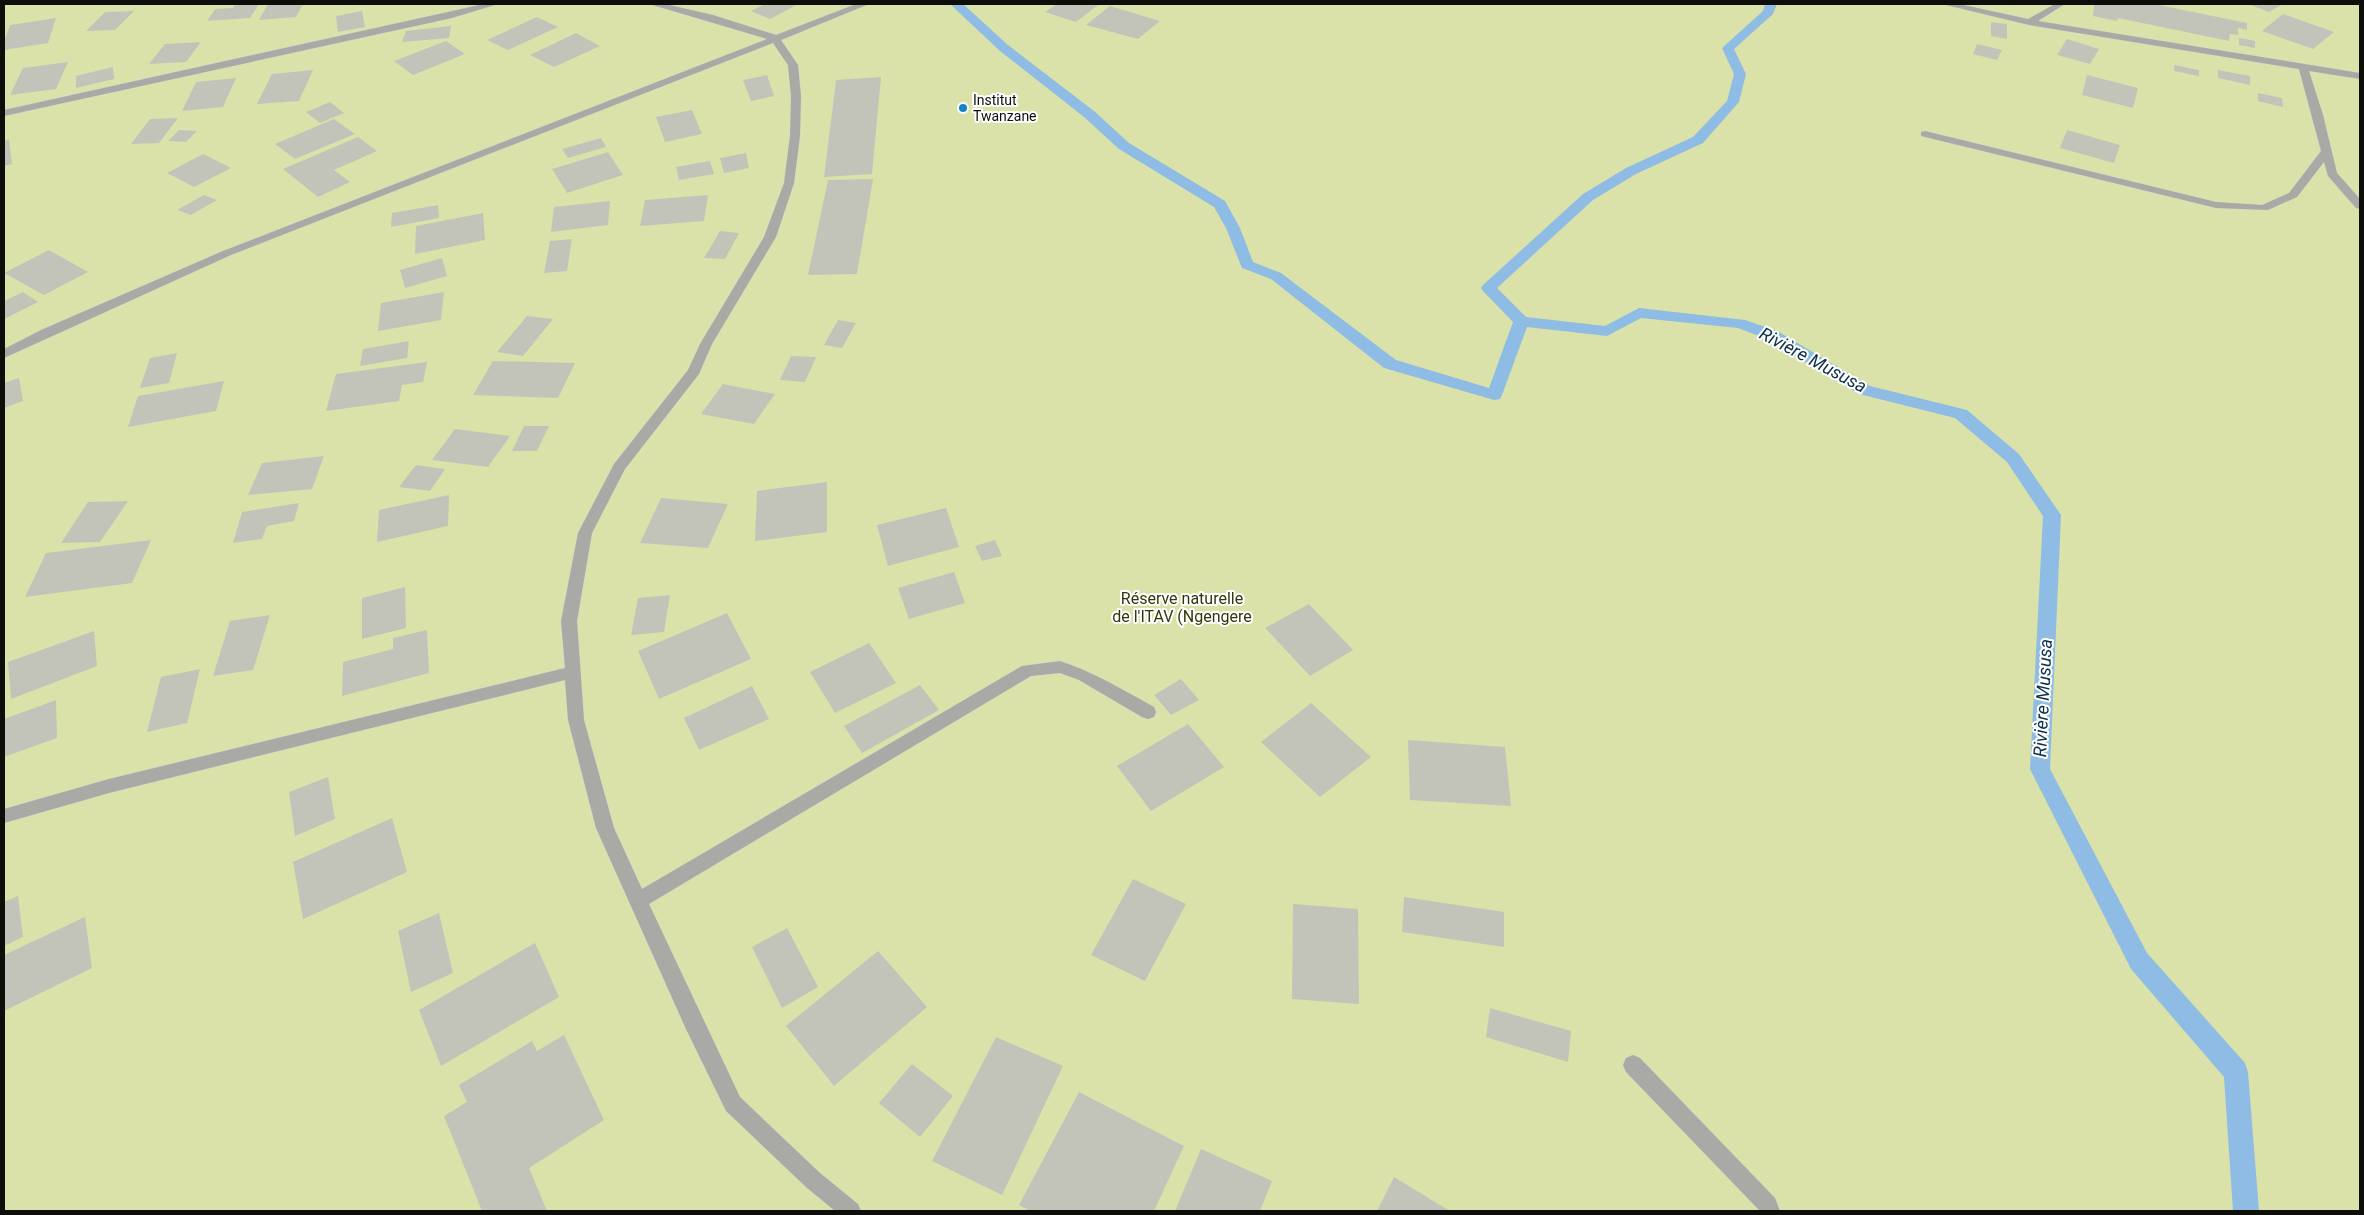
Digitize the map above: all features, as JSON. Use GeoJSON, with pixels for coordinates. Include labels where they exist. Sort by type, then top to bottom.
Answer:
{"type":"FeatureCollection","features":[{"type":"Feature","properties":{"kind":"street"},"geometry":{"type":"LineString","coordinates":[[4,113],[76,95],[188,74],[469,12],[493,4]]}},
{"type":"Feature","properties":{"kind":"street"},"geometry":{"type":"LineString","coordinates":[[654,4],[713,18],[775,38],[793,65],[796,96],[795,136],[789,183],[770,237],[706,344],[694,371],[619,467],[584,533],[569,621],[576,720],[605,828],[689,1014],[733,1104],[813,1180],[851,1211]]}},
{"type":"Feature","properties":{"kind":"street"},"geometry":{"type":"LineString","coordinates":[[4,354],[45,333],[227,254],[864,4]]}},
{"type":"Feature","properties":{"kind":"street"},"geometry":{"type":"LineString","coordinates":[[1947,4],[2029,22],[2360,76]]}},
{"type":"Feature","properties":{"kind":"street"},"geometry":{"type":"LineString","coordinates":[[2029,22],[2062,4]]}},
{"type":"Feature","properties":{"kind":"street"},"geometry":{"type":"LineString","coordinates":[[2303,67],[2318,115],[2332,174],[2360,206]]}},
{"type":"Feature","properties":{"kind":"street"},"geometry":{"type":"LineString","coordinates":[[1925,134],[2216,205],[2264,208],[2293,195],[2326,152]]}},
{"type":"Feature","properties":{"kind":"street"},"geometry":{"type":"LineString","coordinates":[[638,902],[1028,670],[1060,668],[1085,676],[1148,712]]}},
{"type":"Feature","properties":{"kind":"street"},"geometry":{"type":"LineString","coordinates":[[4,816],[109,786],[573,672]]}},
{"type":"Feature","properties":{"kind":"street"},"geometry":{"type":"LineString","coordinates":[[1633,1065],[1768,1205],[1770,1211]]}},
{"type":"Feature","properties":{"kind":"green space","name":"Réserve naturelle de l'ITAV (Ngengere"},"geometry":{"type":"Polygon","coordinates":[[[4,4],[2360,4],[2360,1211],[4,1211],[4,4]]]}},
{"type":"Feature","properties":{"kind":"building"},"geometry":{"type":"Polygon","coordinates":[[[235,4],[259,4],[250,18],[207,21],[215,9],[233,8],[235,4]]]}},
{"type":"Feature","properties":{"kind":"building"},"geometry":{"type":"Polygon","coordinates":[[[268,4],[303,4],[296,17],[259,20],[268,4]]]}},
{"type":"Feature","properties":{"kind":"building"},"geometry":{"type":"Polygon","coordinates":[[[765,4],[798,4],[770,19],[751,11],[765,4]]]}},
{"type":"Feature","properties":{"kind":"building"},"geometry":{"type":"Polygon","coordinates":[[[1057,4],[1098,5],[1076,22],[1045,12],[1057,4]]]}},
{"type":"Feature","properties":{"kind":"building"},"geometry":{"type":"Polygon","coordinates":[[[2094,4],[2154,4],[2247,23],[2247,30],[2238,28],[2238,35],[2230,34],[2229,41],[2118,18],[2117,21],[2093,16],[2094,4]]]}},
{"type":"Feature","properties":{"kind":"building"},"geometry":{"type":"Polygon","coordinates":[[[2248,4],[2283,4],[2269,12],[2248,4]]]}},
{"type":"Feature","properties":{"kind":"building"},"geometry":{"type":"Polygon","coordinates":[[[1110,6],[1160,21],[1138,39],[1086,25],[1110,6]]]}},
{"type":"Feature","properties":{"kind":"building"},"geometry":{"type":"Polygon","coordinates":[[[134,11],[115,30],[86,31],[105,12],[134,11]]]}},
{"type":"Feature","properties":{"kind":"building"},"geometry":{"type":"Polygon","coordinates":[[[362,11],[365,27],[338,32],[336,16],[362,11]]]}},
{"type":"Feature","properties":{"kind":"building"},"geometry":{"type":"Polygon","coordinates":[[[2283,14],[2334,32],[2313,49],[2262,31],[2283,14]]]}},
{"type":"Feature","properties":{"kind":"building"},"geometry":{"type":"Polygon","coordinates":[[[537,17],[558,27],[508,50],[487,40],[537,17]]]}},
{"type":"Feature","properties":{"kind":"building"},"geometry":{"type":"Polygon","coordinates":[[[56,18],[48,43],[4,50],[4,42],[10,25],[56,18]]]}},
{"type":"Feature","properties":{"kind":"building"},"geometry":{"type":"Polygon","coordinates":[[[1991,22],[2007,24],[2007,39],[1991,36],[1991,22]]]}},
{"type":"Feature","properties":{"kind":"building"},"geometry":{"type":"Polygon","coordinates":[[[451,26],[449,38],[402,42],[406,31],[451,26]]]}},
{"type":"Feature","properties":{"kind":"building"},"geometry":{"type":"Polygon","coordinates":[[[576,33],[600,46],[554,67],[530,55],[576,33]]]}},
{"type":"Feature","properties":{"kind":"building"},"geometry":{"type":"Polygon","coordinates":[[[2239,38],[2255,41],[2255,48],[2239,45],[2239,38]]]}},
{"type":"Feature","properties":{"kind":"building"},"geometry":{"type":"Polygon","coordinates":[[[2067,39],[2099,49],[2090,64],[2057,55],[2067,39]]]}},
{"type":"Feature","properties":{"kind":"building"},"geometry":{"type":"Polygon","coordinates":[[[446,41],[465,54],[413,75],[394,61],[446,41]]]}},
{"type":"Feature","properties":{"kind":"building"},"geometry":{"type":"Polygon","coordinates":[[[201,42],[186,62],[149,64],[165,44],[201,42]]]}},
{"type":"Feature","properties":{"kind":"building"},"geometry":{"type":"Polygon","coordinates":[[[1977,44],[2002,50],[1997,60],[1973,54],[1977,44]]]}},
{"type":"Feature","properties":{"kind":"building"},"geometry":{"type":"Polygon","coordinates":[[[68,62],[56,89],[10,95],[23,68],[68,62]]]}},
{"type":"Feature","properties":{"kind":"building"},"geometry":{"type":"Polygon","coordinates":[[[2174,65],[2199,70],[2199,76],[2174,71],[2174,65]]]}},
{"type":"Feature","properties":{"kind":"building"},"geometry":{"type":"Polygon","coordinates":[[[113,67],[114,79],[76,88],[76,76],[113,67]]]}},
{"type":"Feature","properties":{"kind":"building"},"geometry":{"type":"Polygon","coordinates":[[[313,70],[299,101],[257,104],[272,74],[313,70]]]}},
{"type":"Feature","properties":{"kind":"building"},"geometry":{"type":"Polygon","coordinates":[[[2218,70],[2250,76],[2250,85],[2218,78],[2218,70]]]}},
{"type":"Feature","properties":{"kind":"building"},"geometry":{"type":"Polygon","coordinates":[[[767,75],[774,96],[751,101],[743,80],[767,75]]]}},
{"type":"Feature","properties":{"kind":"building"},"geometry":{"type":"Polygon","coordinates":[[[2087,75],[2138,88],[2133,108],[2082,95],[2087,75]]]}},
{"type":"Feature","properties":{"kind":"building"},"geometry":{"type":"Polygon","coordinates":[[[881,77],[872,174],[824,177],[836,80],[881,77]]]}},
{"type":"Feature","properties":{"kind":"building"},"geometry":{"type":"Polygon","coordinates":[[[236,78],[223,107],[182,111],[196,82],[236,78]]]}},
{"type":"Feature","properties":{"kind":"building"},"geometry":{"type":"Polygon","coordinates":[[[2258,93],[2282,98],[2283,107],[2258,101],[2258,93]]]}},
{"type":"Feature","properties":{"kind":"building"},"geometry":{"type":"Polygon","coordinates":[[[330,102],[344,113],[320,123],[306,112],[330,102]]]}},
{"type":"Feature","properties":{"kind":"building"},"geometry":{"type":"Polygon","coordinates":[[[692,110],[702,134],[665,142],[656,117],[692,110]]]}},
{"type":"Feature","properties":{"kind":"building"},"geometry":{"type":"Polygon","coordinates":[[[178,118],[159,143],[131,144],[150,119],[178,118]]]}},
{"type":"Feature","properties":{"kind":"building"},"geometry":{"type":"Polygon","coordinates":[[[334,119],[355,134],[295,159],[275,144],[334,119]]]}},
{"type":"Feature","properties":{"kind":"building"},"geometry":{"type":"Polygon","coordinates":[[[179,130],[197,131],[186,142],[168,141],[179,130]]]}},
{"type":"Feature","properties":{"kind":"building"},"geometry":{"type":"Polygon","coordinates":[[[2067,130],[2120,145],[2114,163],[2060,148],[2067,130]]]}},
{"type":"Feature","properties":{"kind":"building"},"geometry":{"type":"Polygon","coordinates":[[[358,137],[377,151],[334,170],[350,182],[318,197],[283,169],[358,137]]]}},
{"type":"Feature","properties":{"kind":"building"},"geometry":{"type":"Polygon","coordinates":[[[601,138],[606,147],[568,158],[562,149],[601,138]]]}},
{"type":"Feature","properties":{"kind":"building"},"geometry":{"type":"Polygon","coordinates":[[[9,139],[12,164],[4,166],[4,141],[9,139]]]}},
{"type":"Feature","properties":{"kind":"building"},"geometry":{"type":"Polygon","coordinates":[[[608,152],[623,175],[567,193],[552,169],[608,152]]]}},
{"type":"Feature","properties":{"kind":"building"},"geometry":{"type":"Polygon","coordinates":[[[746,153],[749,168],[724,173],[720,158],[746,153]]]}},
{"type":"Feature","properties":{"kind":"building"},"geometry":{"type":"Polygon","coordinates":[[[203,154],[231,168],[194,187],[167,173],[203,154]]]}},
{"type":"Feature","properties":{"kind":"building"},"geometry":{"type":"Polygon","coordinates":[[[710,161],[714,174],[679,180],[676,167],[710,161]]]}},
{"type":"Feature","properties":{"kind":"building"},"geometry":{"type":"Polygon","coordinates":[[[873,179],[857,274],[808,275],[828,180],[873,179]]]}},
{"type":"Feature","properties":{"kind":"building"},"geometry":{"type":"Polygon","coordinates":[[[204,195],[217,200],[191,215],[177,210],[204,195]]]}},
{"type":"Feature","properties":{"kind":"building"},"geometry":{"type":"Polygon","coordinates":[[[708,195],[704,221],[640,226],[645,200],[708,195]]]}},
{"type":"Feature","properties":{"kind":"building"},"geometry":{"type":"Polygon","coordinates":[[[610,201],[608,225],[551,232],[554,207],[610,201]]]}},
{"type":"Feature","properties":{"kind":"building"},"geometry":{"type":"Polygon","coordinates":[[[438,205],[439,218],[391,227],[392,213],[438,205]]]}},
{"type":"Feature","properties":{"kind":"building"},"geometry":{"type":"Polygon","coordinates":[[[483,213],[485,240],[415,254],[416,226],[483,213]]]}},
{"type":"Feature","properties":{"kind":"building"},"geometry":{"type":"Polygon","coordinates":[[[720,231],[739,233],[725,259],[704,258],[720,231]]]}},
{"type":"Feature","properties":{"kind":"building"},"geometry":{"type":"Polygon","coordinates":[[[572,239],[567,271],[544,273],[550,241],[572,239]]]}},
{"type":"Feature","properties":{"kind":"building"},"geometry":{"type":"Polygon","coordinates":[[[49,250],[88,272],[44,295],[4,273],[49,250]]]}},
{"type":"Feature","properties":{"kind":"building"},"geometry":{"type":"Polygon","coordinates":[[[442,258],[447,276],[405,288],[400,270],[442,258]]]}},
{"type":"Feature","properties":{"kind":"building"},"geometry":{"type":"Polygon","coordinates":[[[23,292],[38,302],[4,319],[4,301],[23,292]]]}},
{"type":"Feature","properties":{"kind":"building"},"geometry":{"type":"Polygon","coordinates":[[[444,292],[441,320],[378,331],[381,303],[444,292]]]}},
{"type":"Feature","properties":{"kind":"building"},"geometry":{"type":"Polygon","coordinates":[[[527,316],[553,319],[523,356],[497,352],[527,316]]]}},
{"type":"Feature","properties":{"kind":"building"},"geometry":{"type":"Polygon","coordinates":[[[838,320],[856,323],[842,348],[824,345],[838,320]]]}},
{"type":"Feature","properties":{"kind":"building"},"geometry":{"type":"Polygon","coordinates":[[[409,341],[407,358],[360,366],[363,349],[409,341]]]}},
{"type":"Feature","properties":{"kind":"building"},"geometry":{"type":"Polygon","coordinates":[[[177,353],[169,383],[140,388],[150,358],[177,353]]]}},
{"type":"Feature","properties":{"kind":"building"},"geometry":{"type":"Polygon","coordinates":[[[791,356],[816,357],[805,382],[780,380],[791,356]]]}},
{"type":"Feature","properties":{"kind":"building"},"geometry":{"type":"Polygon","coordinates":[[[493,361],[575,363],[558,398],[473,395],[493,361]]]}},
{"type":"Feature","properties":{"kind":"building"},"geometry":{"type":"Polygon","coordinates":[[[427,362],[423,382],[402,385],[399,401],[326,411],[336,374],[427,362]]]}},
{"type":"Feature","properties":{"kind":"building"},"geometry":{"type":"Polygon","coordinates":[[[19,378],[23,401],[4,408],[4,383],[19,378]]]}},
{"type":"Feature","properties":{"kind":"building"},"geometry":{"type":"Polygon","coordinates":[[[224,381],[216,411],[128,427],[138,396],[224,381]]]}},
{"type":"Feature","properties":{"kind":"building"},"geometry":{"type":"Polygon","coordinates":[[[723,384],[775,394],[754,424],[701,414],[723,384]]]}},
{"type":"Feature","properties":{"kind":"building"},"geometry":{"type":"Polygon","coordinates":[[[524,426],[549,426],[537,451],[512,451],[524,426]]]}},
{"type":"Feature","properties":{"kind":"building"},"geometry":{"type":"Polygon","coordinates":[[[455,429],[510,436],[488,467],[432,460],[455,429]]]}},
{"type":"Feature","properties":{"kind":"building"},"geometry":{"type":"Polygon","coordinates":[[[324,456],[312,489],[248,495],[262,463],[324,456]]]}},
{"type":"Feature","properties":{"kind":"building"},"geometry":{"type":"Polygon","coordinates":[[[416,465],[445,469],[430,491],[399,487],[416,465]]]}},
{"type":"Feature","properties":{"kind":"building"},"geometry":{"type":"Polygon","coordinates":[[[827,482],[827,532],[755,541],[757,491],[827,482]]]}},
{"type":"Feature","properties":{"kind":"building"},"geometry":{"type":"Polygon","coordinates":[[[449,495],[448,526],[377,542],[379,510],[449,495]]]}},
{"type":"Feature","properties":{"kind":"building"},"geometry":{"type":"Polygon","coordinates":[[[661,498],[728,504],[708,548],[640,543],[661,498]]]}},
{"type":"Feature","properties":{"kind":"building"},"geometry":{"type":"Polygon","coordinates":[[[128,501],[100,542],[61,543],[88,502],[128,501]]]}},
{"type":"Feature","properties":{"kind":"building"},"geometry":{"type":"Polygon","coordinates":[[[299,503],[294,521],[267,526],[262,539],[233,543],[242,512],[299,503]]]}},
{"type":"Feature","properties":{"kind":"building"},"geometry":{"type":"Polygon","coordinates":[[[946,508],[959,547],[888,566],[877,525],[946,508]]]}},
{"type":"Feature","properties":{"kind":"building"},"geometry":{"type":"Polygon","coordinates":[[[151,540],[132,583],[25,597],[46,553],[151,540]]]}},
{"type":"Feature","properties":{"kind":"building"},"geometry":{"type":"Polygon","coordinates":[[[995,540],[1002,556],[982,561],[975,546],[995,540]]]}},
{"type":"Feature","properties":{"kind":"building"},"geometry":{"type":"Polygon","coordinates":[[[954,572],[965,603],[909,619],[898,588],[954,572]]]}},
{"type":"Feature","properties":{"kind":"building"},"geometry":{"type":"Polygon","coordinates":[[[405,587],[406,628],[362,639],[362,598],[405,587]]]}},
{"type":"Feature","properties":{"kind":"building"},"geometry":{"type":"Polygon","coordinates":[[[670,595],[664,632],[631,635],[638,598],[670,595]]]}},
{"type":"Feature","properties":{"kind":"building"},"geometry":{"type":"Polygon","coordinates":[[[1309,604],[1353,650],[1310,676],[1265,628],[1309,604]]]}},
{"type":"Feature","properties":{"kind":"building"},"geometry":{"type":"Polygon","coordinates":[[[727,613],[751,659],[659,699],[638,651],[727,613]]]}},
{"type":"Feature","properties":{"kind":"building"},"geometry":{"type":"Polygon","coordinates":[[[270,615],[253,670],[213,676],[230,621],[270,615]]]}},
{"type":"Feature","properties":{"kind":"building"},"geometry":{"type":"Polygon","coordinates":[[[427,630],[429,673],[342,696],[343,662],[393,649],[393,638],[427,630]]]}},
{"type":"Feature","properties":{"kind":"building"},"geometry":{"type":"Polygon","coordinates":[[[94,631],[97,666],[11,699],[8,662],[94,631]]]}},
{"type":"Feature","properties":{"kind":"building"},"geometry":{"type":"Polygon","coordinates":[[[869,643],[896,683],[835,713],[810,672],[869,643]]]}},
{"type":"Feature","properties":{"kind":"building"},"geometry":{"type":"Polygon","coordinates":[[[200,669],[187,723],[147,732],[161,677],[200,669]]]}},
{"type":"Feature","properties":{"kind":"building"},"geometry":{"type":"Polygon","coordinates":[[[1181,679],[1199,700],[1171,715],[1154,695],[1181,679]]]}},
{"type":"Feature","properties":{"kind":"building"},"geometry":{"type":"Polygon","coordinates":[[[920,685],[939,710],[862,753],[844,726],[920,685]]]}},
{"type":"Feature","properties":{"kind":"building"},"geometry":{"type":"Polygon","coordinates":[[[752,686],[769,719],[699,750],[684,718],[752,686]]]}},
{"type":"Feature","properties":{"kind":"building"},"geometry":{"type":"Polygon","coordinates":[[[56,700],[57,738],[4,757],[4,719],[56,700]]]}},
{"type":"Feature","properties":{"kind":"building"},"geometry":{"type":"Polygon","coordinates":[[[1311,703],[1371,757],[1320,797],[1261,742],[1311,703]]]}},
{"type":"Feature","properties":{"kind":"building"},"geometry":{"type":"Polygon","coordinates":[[[1188,724],[1224,767],[1151,811],[1117,766],[1188,724]]]}},
{"type":"Feature","properties":{"kind":"building"},"geometry":{"type":"Polygon","coordinates":[[[1408,740],[1505,747],[1511,806],[1410,800],[1408,740]]]}},
{"type":"Feature","properties":{"kind":"building"},"geometry":{"type":"Polygon","coordinates":[[[328,777],[335,819],[295,836],[289,792],[328,777]]]}},
{"type":"Feature","properties":{"kind":"building"},"geometry":{"type":"Polygon","coordinates":[[[392,818],[407,872],[303,919],[293,862],[392,818]]]}},
{"type":"Feature","properties":{"kind":"building"},"geometry":{"type":"Polygon","coordinates":[[[1133,879],[1186,904],[1145,981],[1091,955],[1133,879]]]}},
{"type":"Feature","properties":{"kind":"building"},"geometry":{"type":"Polygon","coordinates":[[[18,896],[23,937],[4,946],[4,902],[18,896]]]}},
{"type":"Feature","properties":{"kind":"building"},"geometry":{"type":"Polygon","coordinates":[[[1404,897],[1504,912],[1504,947],[1402,932],[1404,897]]]}},
{"type":"Feature","properties":{"kind":"building"},"geometry":{"type":"Polygon","coordinates":[[[1293,904],[1358,909],[1359,1004],[1292,999],[1293,904]]]}},
{"type":"Feature","properties":{"kind":"building"},"geometry":{"type":"Polygon","coordinates":[[[439,913],[453,973],[411,992],[398,931],[439,913]]]}},
{"type":"Feature","properties":{"kind":"building"},"geometry":{"type":"Polygon","coordinates":[[[85,917],[92,968],[4,1011],[4,955],[85,917]]]}},
{"type":"Feature","properties":{"kind":"building"},"geometry":{"type":"Polygon","coordinates":[[[787,928],[818,987],[782,1008],[752,947],[787,928]]]}},
{"type":"Feature","properties":{"kind":"building"},"geometry":{"type":"Polygon","coordinates":[[[535,943],[559,997],[441,1066],[419,1010],[535,943]]]}},
{"type":"Feature","properties":{"kind":"building"},"geometry":{"type":"Polygon","coordinates":[[[878,951],[927,1007],[834,1086],[786,1026],[878,951]]]}},
{"type":"Feature","properties":{"kind":"building"},"geometry":{"type":"Polygon","coordinates":[[[1490,1008],[1571,1031],[1568,1062],[1486,1037],[1490,1008]]]}},
{"type":"Feature","properties":{"kind":"building"},"geometry":{"type":"Polygon","coordinates":[[[564,1035],[604,1120],[529,1168],[547,1211],[482,1211],[444,1116],[467,1102],[459,1085],[532,1041],[537,1051],[564,1035]]]}},
{"type":"Feature","properties":{"kind":"building"},"geometry":{"type":"Polygon","coordinates":[[[996,1037],[1063,1066],[1002,1195],[932,1161],[996,1037]]]}},
{"type":"Feature","properties":{"kind":"building"},"geometry":{"type":"Polygon","coordinates":[[[912,1064],[953,1096],[920,1137],[879,1103],[912,1064]]]}},
{"type":"Feature","properties":{"kind":"building"},"geometry":{"type":"Polygon","coordinates":[[[1079,1092],[1184,1146],[1154,1211],[1030,1211],[1019,1205],[1079,1092]]]}},
{"type":"Feature","properties":{"kind":"building"},"geometry":{"type":"Polygon","coordinates":[[[1201,1149],[1272,1181],[1260,1211],[1175,1211],[1201,1149]]]}},
{"type":"Feature","properties":{"kind":"building"},"geometry":{"type":"Polygon","coordinates":[[[1394,1177],[1450,1211],[1377,1211],[1394,1177]]]}},
{"type":"Feature","properties":{"kind":"waterway"},"geometry":{"type":"LineString","coordinates":[[956,4],[1004,48],[1089,114],[1124,146],[1220,204],[1233,228],[1247,265],[1276,276],[1390,364],[1494,395],[1521,321]]}},
{"type":"Feature","properties":{"kind":"waterway","name":"Rivière Mususa"},"geometry":{"type":"LineString","coordinates":[[1521,321],[1488,288],[1588,197],[1631,171],[1698,140],[1733,102],[1740,74],[1728,48],[1769,12],[1771,4]]}},
{"type":"Feature","properties":{"kind":"waterway","name":"Rivière Mususa"},"geometry":{"type":"LineString","coordinates":[[1521,321],[1607,331],[1639,313],[1740,323],[1772,335],[1865,390],[1961,414],[2013,458],[2052,515],[2040,769],[2139,961],[2236,1072],[2246,1211]]}},
{"type":"Feature","properties":{"kind":"place","name":"Institut Twanzane"},"geometry":{"type":"Point","coordinates":[963,108]}}]}
